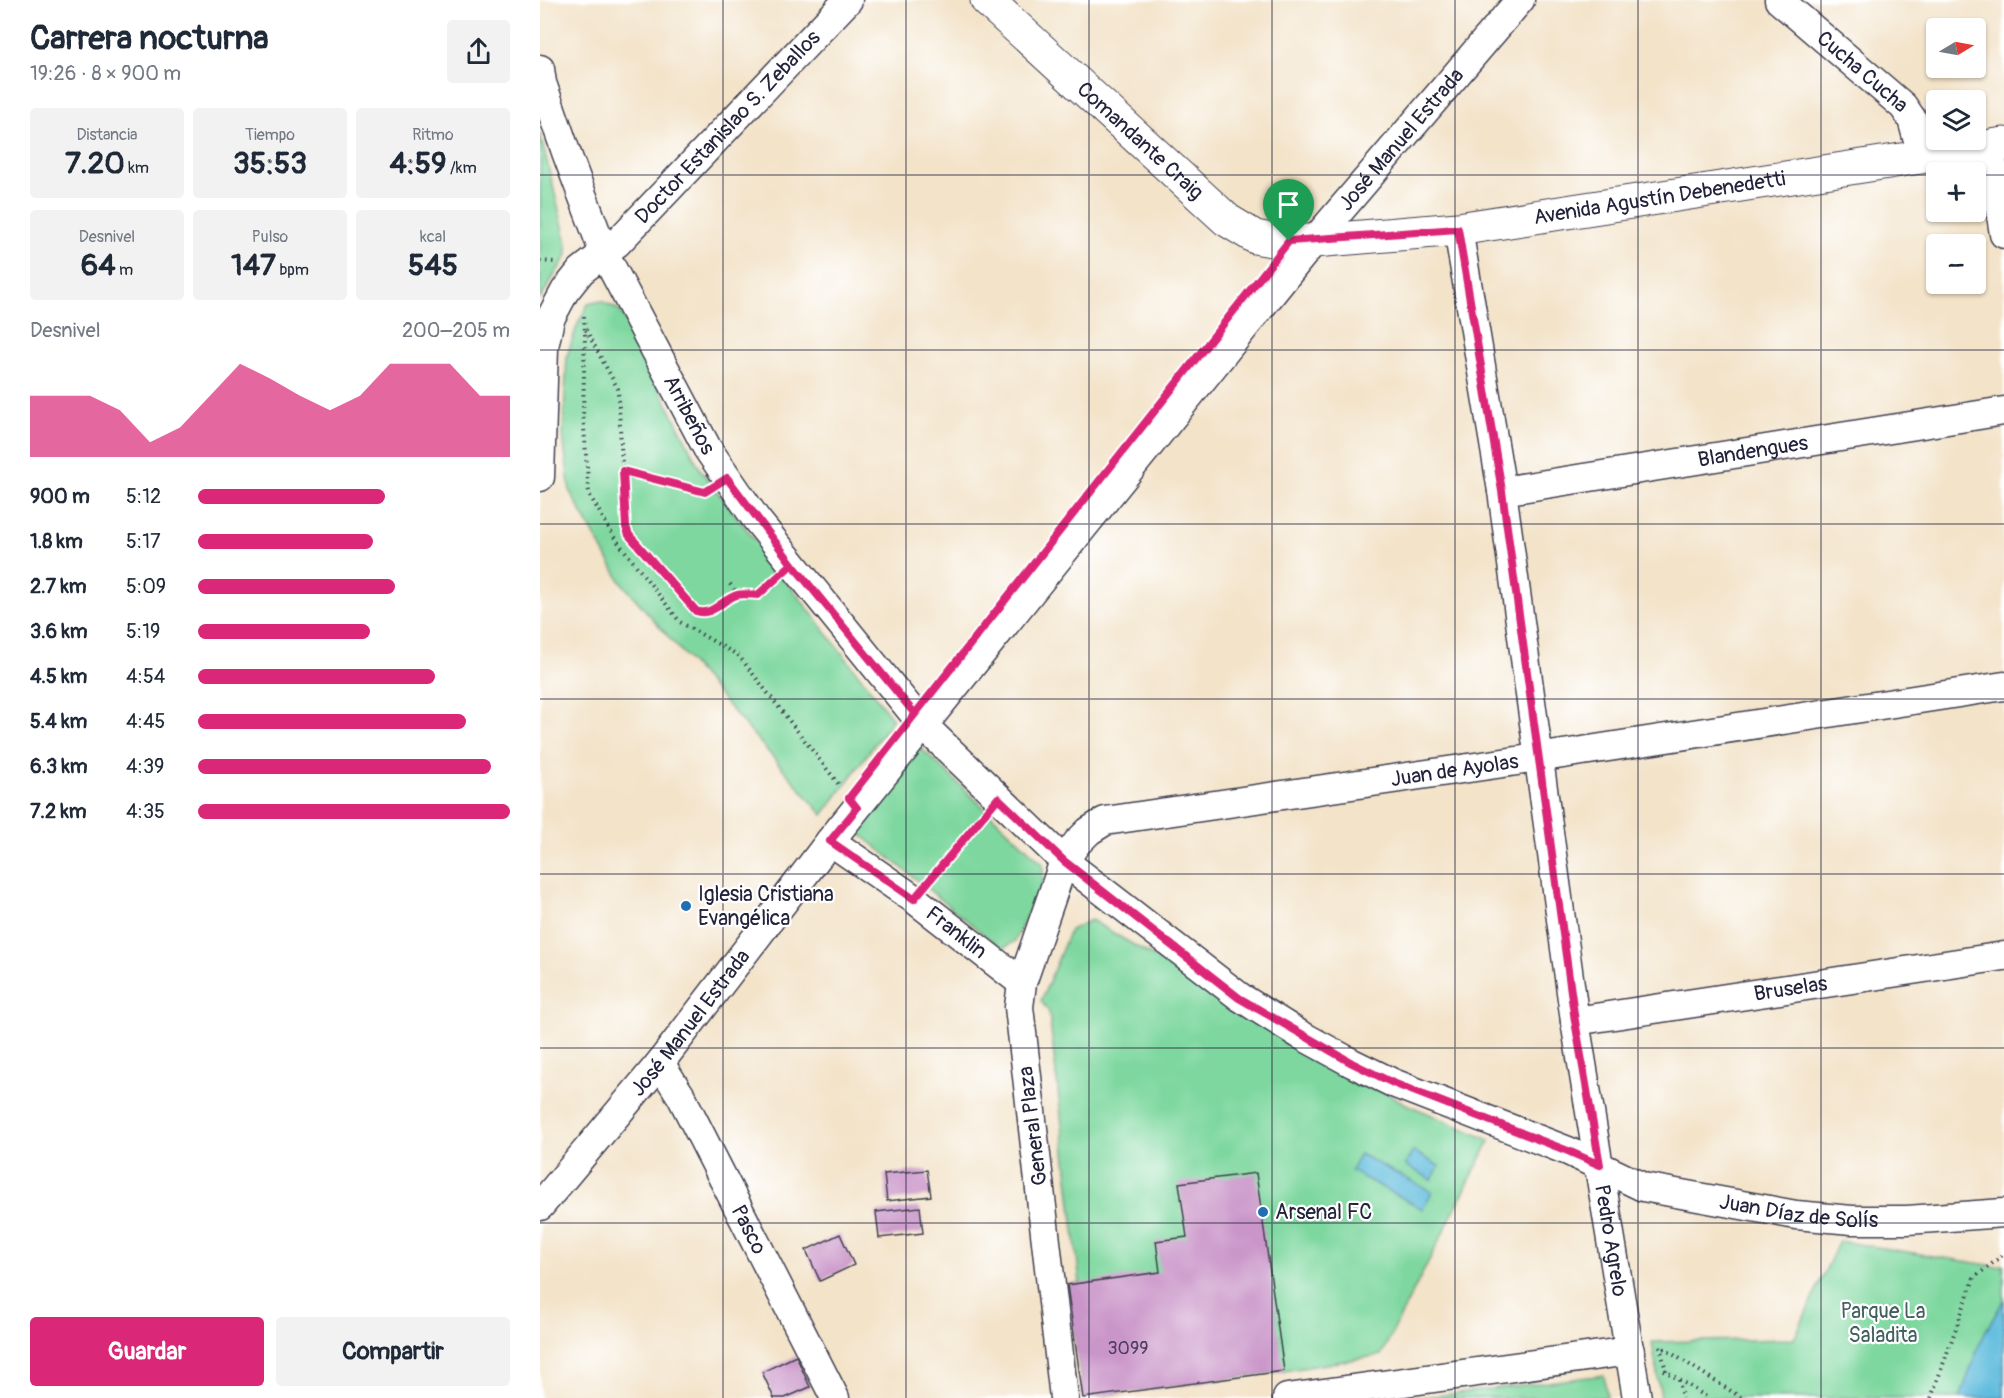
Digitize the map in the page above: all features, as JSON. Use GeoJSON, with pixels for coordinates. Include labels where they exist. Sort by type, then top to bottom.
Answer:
{"type":"FeatureCollection","features":[{"type":"Feature","properties":{"kind":"main road","name":"Comandante Craig"},"geometry":{"type":"LineString","coordinates":[[987,0],[1227,220],[1255,237],[1278,242],[1314,241]]}},
{"type":"Feature","properties":{"kind":"main road","name":"Avenida Agustín Debenedetti"},"geometry":{"type":"LineString","coordinates":[[1314,241],[1458,229],[1997,146]]}},
{"type":"Feature","properties":{"kind":"street","name":"Doctor Estanislao S. Zeballos"},"geometry":{"type":"LineString","coordinates":[[540,477],[544,347],[550,319],[565,291],[581,271],[617,243],[848,0]]}},
{"type":"Feature","properties":{"kind":"street","name":"José Manuel Estrada"},"geometry":{"type":"LineString","coordinates":[[540,1206],[660,1063],[830,841],[1314,241],[1520,0]]}},
{"type":"Feature","properties":{"kind":"street","name":"Cucha Cucha"},"geometry":{"type":"LineString","coordinates":[[1779,0],[1903,106],[1912,119],[1922,156]]}},
{"type":"Feature","properties":{"kind":"street","name":"Arribeños"},"geometry":{"type":"LineString","coordinates":[[540,69],[542,83],[604,253],[690,418],[727,478],[792,564],[923,725],[1064,861],[1239,998],[1299,1034],[1393,1083],[1600,1165]]}},
{"type":"Feature","properties":{"kind":"street"},"geometry":{"type":"LineString","coordinates":[[1997,146],[2004,234]]}},
{"type":"Feature","properties":{"kind":"street","name":"Pedro Agrelo"},"geometry":{"type":"LineString","coordinates":[[1458,229],[1502,491],[1575,1021],[1637,1398]]}},
{"type":"Feature","properties":{"kind":"street","name":"Blandengues"},"geometry":{"type":"LineString","coordinates":[[1502,491],[2004,411]]}},
{"type":"Feature","properties":{"kind":"street","name":"Juan de Ayolas"},"geometry":{"type":"LineString","coordinates":[[1064,861],[1089,831],[1105,821],[1538,758],[2004,686]]}},
{"type":"Feature","properties":{"kind":"street","name":"Franklin"},"geometry":{"type":"LineString","coordinates":[[830,841],[914,899],[1022,983]]}},
{"type":"Feature","properties":{"kind":"street","name":"General Plaza"},"geometry":{"type":"LineString","coordinates":[[1064,861],[1022,983],[1019,1007],[1064,1398]]}},
{"type":"Feature","properties":{"kind":"street","name":"Bruselas"},"geometry":{"type":"LineString","coordinates":[[1575,1021],[2004,956]]}},
{"type":"Feature","properties":{"kind":"street","name":"Pasco"},"geometry":{"type":"LineString","coordinates":[[660,1063],[681,1096],[835,1398]]}},
{"type":"Feature","properties":{"kind":"street","name":"Juan Díaz de Solís"},"geometry":{"type":"LineString","coordinates":[[1600,1165],[1642,1187],[1660,1192],[1796,1215],[1852,1220],[1907,1220],[2004,1213]]}},
{"type":"Feature","properties":{"kind":"street"},"geometry":{"type":"LineString","coordinates":[[1287,1398],[1629,1351]]}},
{"type":"Feature","properties":{"kind":"path"},"geometry":{"type":"LineString","coordinates":[[581,271],[585,326],[583,414],[589,494],[614,537],[680,622],[739,656],[857,808]]}},
{"type":"Feature","properties":{"kind":"path"},"geometry":{"type":"LineString","coordinates":[[585,326],[618,389],[625,519],[629,535],[696,611],[702,613],[709,612],[738,595],[758,595],[792,564]]}},
{"type":"Feature","properties":{"kind":"path"},"geometry":{"type":"LineString","coordinates":[[623,471],[705,492],[727,478]]}},
{"type":"Feature","properties":{"kind":"path"},"geometry":{"type":"LineString","coordinates":[[730,584],[738,595]]}},
{"type":"Feature","properties":{"kind":"path"},"geometry":{"type":"LineString","coordinates":[[914,899],[998,798]]}},
{"type":"Feature","properties":{"kind":"path"},"geometry":{"type":"LineString","coordinates":[[1931,1398],[1974,1278],[2004,1254]]}},
{"type":"Feature","properties":{"kind":"path"},"geometry":{"type":"LineString","coordinates":[[1666,1371],[1660,1346],[1742,1398]]}},
{"type":"Feature","properties":{"kind":"path"},"geometry":{"type":"LineString","coordinates":[[1682,1398],[1679,1380],[1708,1398]]}},
{"type":"Feature","properties":{"kind":"green space"},"geometry":{"type":"Polygon","coordinates":[[[540,133],[567,243],[567,255],[540,299],[540,133]]]}},
{"type":"Feature","properties":{"kind":"green space"},"geometry":{"type":"Polygon","coordinates":[[[601,301],[620,310],[700,469],[893,719],[823,815],[621,582],[570,492],[563,435],[567,356],[577,326],[588,304],[601,301]]]}},
{"type":"Feature","properties":{"kind":"green space"},"geometry":{"type":"Polygon","coordinates":[[[920,747],[1043,864],[1043,882],[1015,941],[1002,949],[854,829],[920,747]]]}},
{"type":"Feature","properties":{"kind":"green space","name":"Arsenal FC"},"geometry":{"type":"Polygon","coordinates":[[[1091,920],[1404,1103],[1490,1140],[1381,1355],[1284,1371],[1083,1398],[1067,1285],[1080,1283],[1049,1012],[1041,1001],[1070,930],[1091,920]]]}},
{"type":"Feature","properties":{"kind":"green space","name":"Parque La Saladita"},"geometry":{"type":"Polygon","coordinates":[[[1839,1241],[1994,1266],[2004,1265],[2004,1398],[1661,1398],[1652,1342],[1794,1339],[1839,1241]]]}},
{"type":"Feature","properties":{"kind":"green space"},"geometry":{"type":"Polygon","coordinates":[[[1604,1375],[1607,1398],[1420,1398],[1427,1397],[1604,1375]]]}},
{"type":"Feature","properties":{"kind":"water"},"geometry":{"type":"Polygon","coordinates":[[[1413,1151],[1439,1166],[1432,1180],[1405,1165],[1413,1151]]]}},
{"type":"Feature","properties":{"kind":"water"},"geometry":{"type":"Polygon","coordinates":[[[1360,1154],[1432,1192],[1423,1209],[1351,1171],[1360,1154]]]}},
{"type":"Feature","properties":{"kind":"water"},"geometry":{"type":"Polygon","coordinates":[[[2004,1300],[2004,1398],[1960,1398],[1982,1337],[2004,1300]]]}},
{"type":"Feature","properties":{"kind":"building"},"geometry":{"type":"Polygon","coordinates":[[[927,1170],[931,1196],[887,1201],[884,1174],[927,1170]]]}},
{"type":"Feature","properties":{"kind":"building"},"geometry":{"type":"Polygon","coordinates":[[[1256,1173],[1284,1371],[1083,1398],[1067,1285],[1160,1272],[1156,1241],[1187,1237],[1179,1183],[1256,1173]]]}},
{"type":"Feature","properties":{"kind":"building"},"geometry":{"type":"Polygon","coordinates":[[[920,1207],[923,1233],[879,1238],[876,1212],[920,1207]]]}},
{"type":"Feature","properties":{"kind":"building"},"geometry":{"type":"Polygon","coordinates":[[[840,1234],[854,1265],[820,1281],[806,1250],[840,1234]]]}},
{"type":"Feature","properties":{"kind":"building"},"geometry":{"type":"Polygon","coordinates":[[[796,1356],[810,1387],[785,1398],[774,1398],[762,1372],[796,1356]]]}},
{"type":"Feature","properties":{"kind":"place","name":"Iglesia Cristiana Evangélica"},"geometry":{"type":"Point","coordinates":[686,906]}},
{"type":"Feature","properties":{"kind":"place","name":"Arsenal FC"},"geometry":{"type":"Point","coordinates":[1263,1212]}},
{"type":"Feature","properties":{"kind":"route"},"geometry":{"type":"LineString","coordinates":[[1289,241],[915,714],[874,664],[792,564],[758,595],[738,595],[709,612],[702,613],[696,611],[629,535],[626,527],[623,471],[705,492],[727,478],[756,519],[915,714],[849,798],[857,808],[830,841],[914,899],[998,798],[1064,861],[1239,998],[1299,1034],[1393,1083],[1600,1165],[1575,1021],[1502,491],[1458,229],[1289,241]]}}]}
